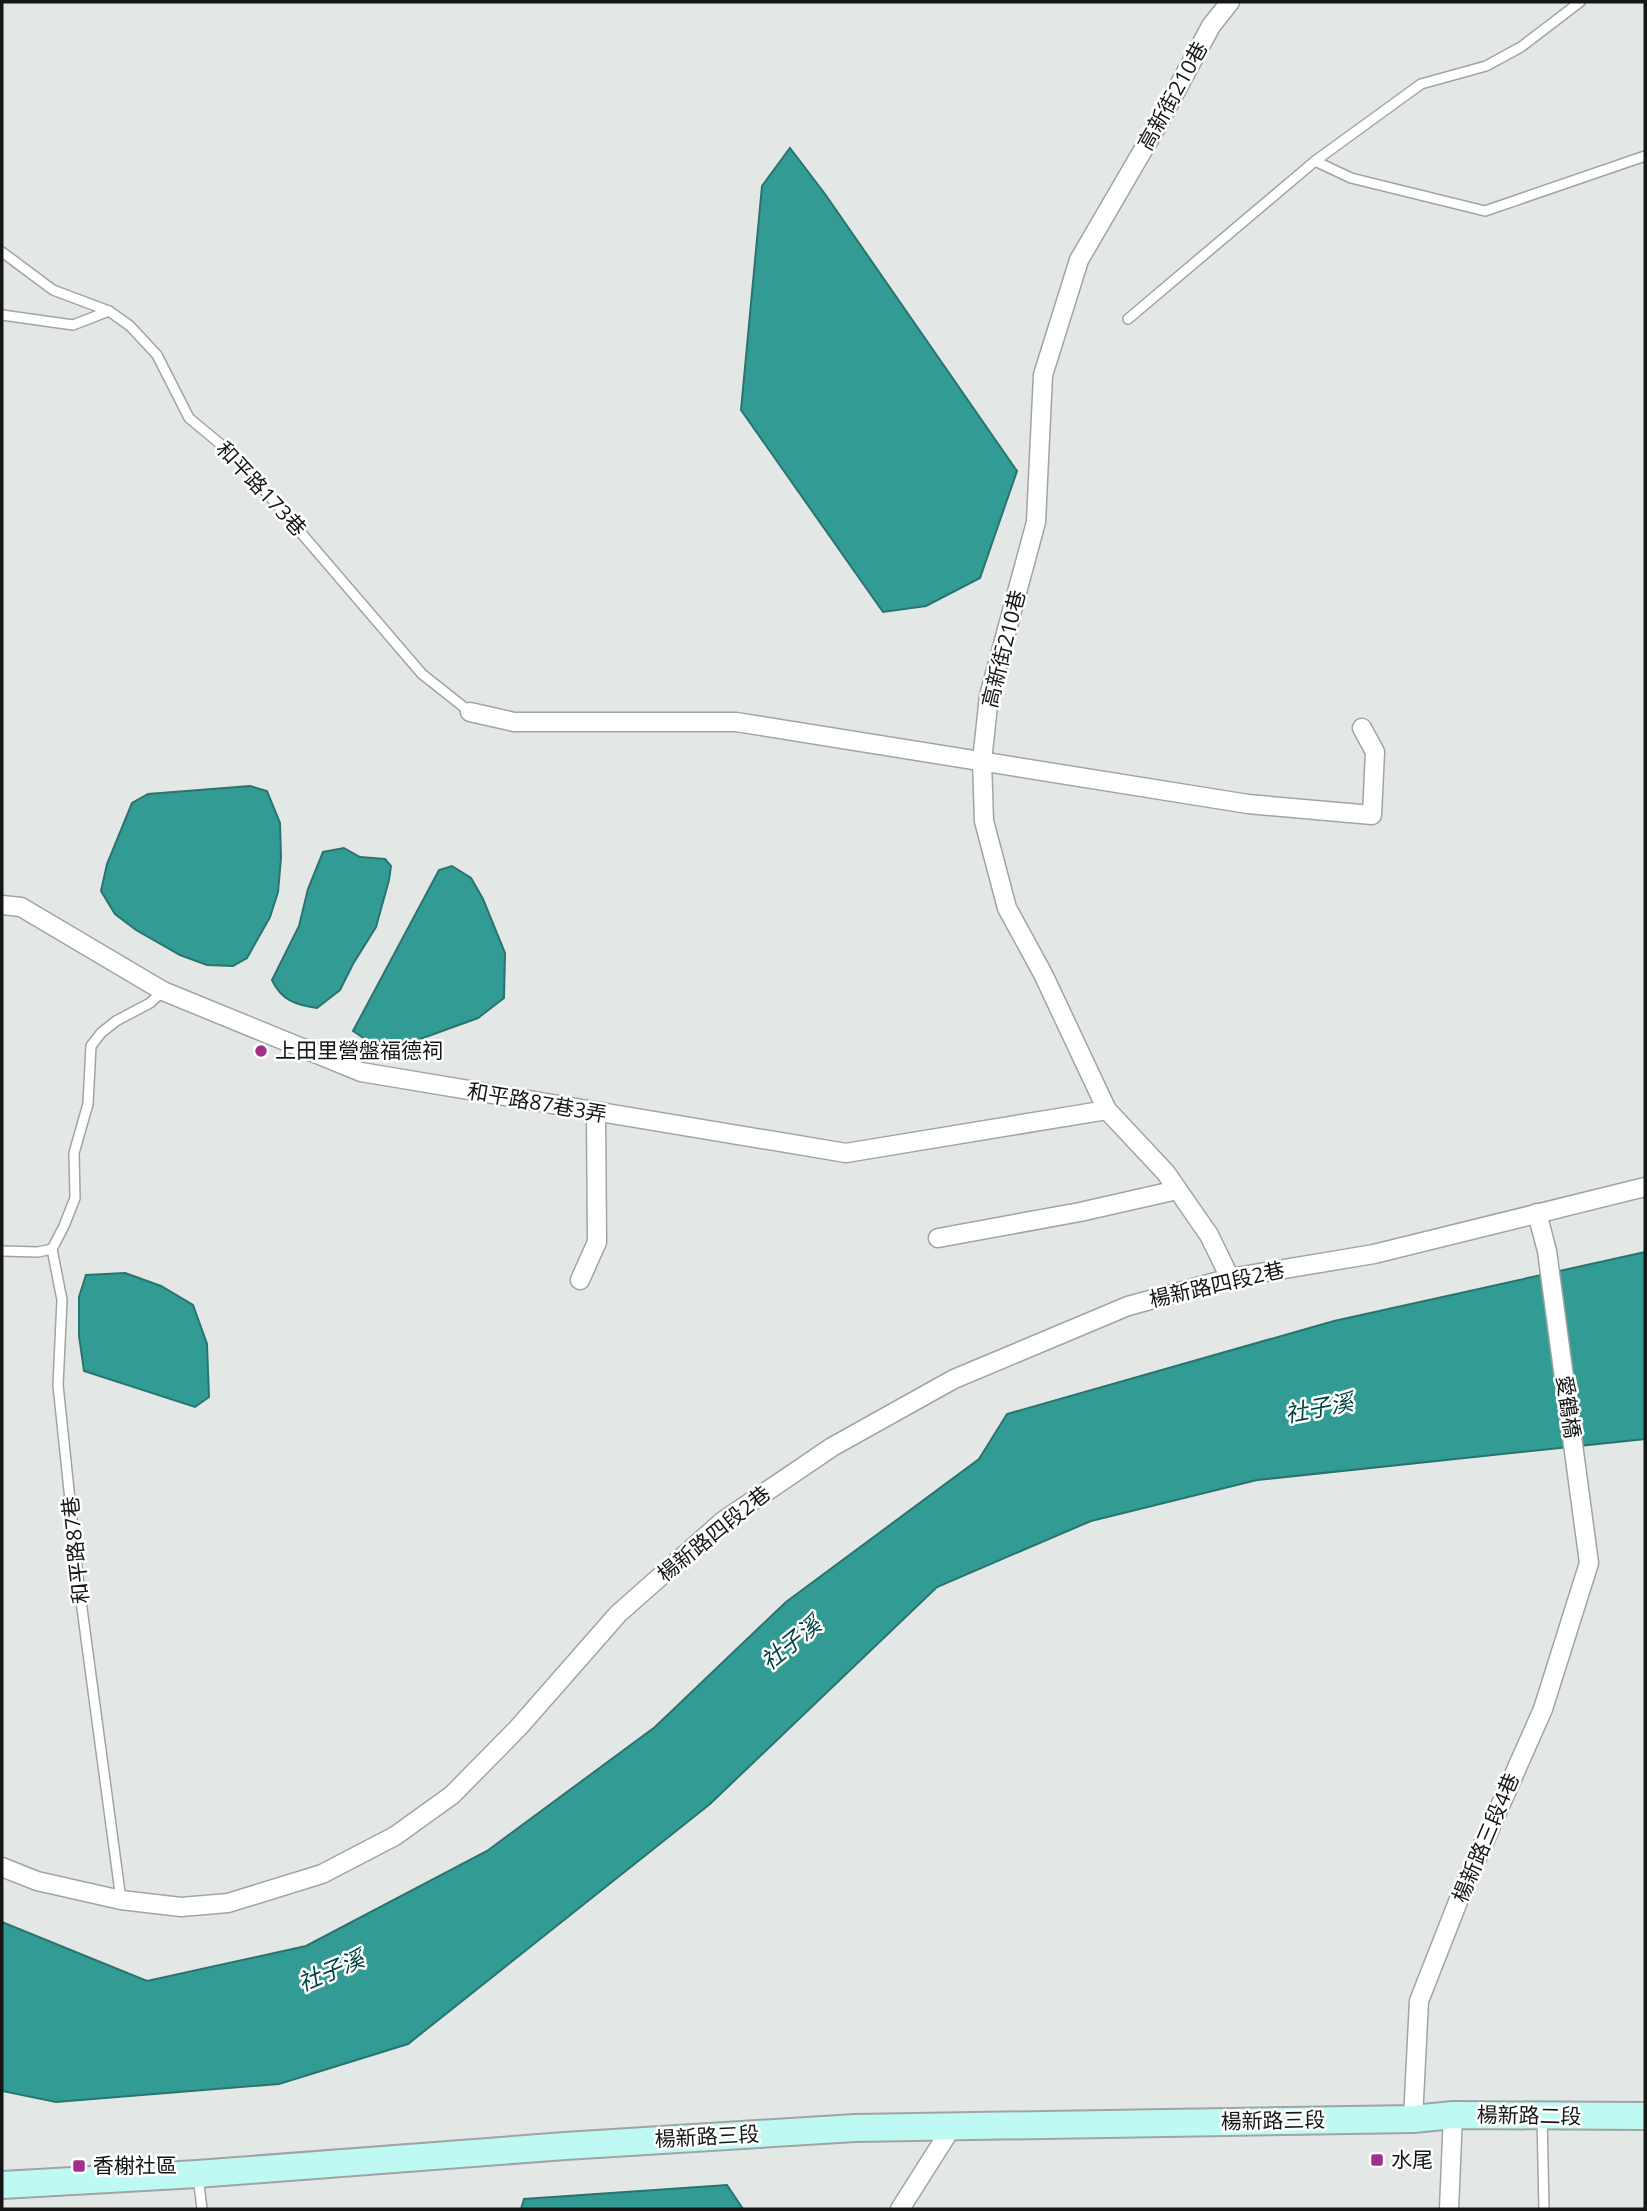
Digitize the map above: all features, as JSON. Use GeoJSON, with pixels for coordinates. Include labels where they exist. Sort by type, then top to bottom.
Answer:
{"type":"FeatureCollection","features":[{"type":"Feature","properties":{"kind":"main road","name":"楊新路二段"},"geometry":{"type":"LineString","coordinates":[[1413,2119],[1453,2115],[1645,2116]]}},
{"type":"Feature","properties":{"kind":"main road","name":"楊新路三段"},"geometry":{"type":"LineString","coordinates":[[2,2185],[855,2128],[1413,2119]]}},
{"type":"Feature","properties":{"kind":"street","name":"高新街210巷"},"geometry":{"type":"LineString","coordinates":[[1230,2],[1212,26],[1079,260],[1043,375],[1037,522],[989,696],[982,761],[985,821],[1007,908],[1043,974],[1107,1110],[1166,1173],[1209,1235],[1230,1278]]}},
{"type":"Feature","properties":{"kind":"street"},"geometry":{"type":"LineString","coordinates":[[470,712],[514,722],[736,722],[1248,804],[1373,815],[1375,752],[1362,728]]}},
{"type":"Feature","properties":{"kind":"street","name":"和平路87巷3弄"},"geometry":{"type":"LineString","coordinates":[[2,905],[20,907],[163,991],[361,1072],[846,1153],[1107,1110]]}},
{"type":"Feature","properties":{"kind":"street"},"geometry":{"type":"LineString","coordinates":[[580,1280],[597,1242],[596,1113]]}},
{"type":"Feature","properties":{"kind":"street"},"geometry":{"type":"LineString","coordinates":[[1537,1213],[1645,1187]]}},
{"type":"Feature","properties":{"kind":"street"},"geometry":{"type":"LineString","coordinates":[[938,1238],[1080,1212],[1177,1190]]}},
{"type":"Feature","properties":{"kind":"street","name":"愛鶴橋"},"geometry":{"type":"LineString","coordinates":[[1537,1213],[1547,1251],[1589,1563]]}},
{"type":"Feature","properties":{"kind":"street","name":"楊新路四段2巷"},"geometry":{"type":"LineString","coordinates":[[2,1867],[37,1881],[121,1900],[181,1907],[228,1903],[322,1874],[395,1836],[452,1795],[518,1728],[618,1614],[723,1521],[832,1447],[954,1379],[1128,1307],[1230,1278],[1374,1254],[1537,1213]]}},
{"type":"Feature","properties":{"kind":"street","name":"楊新路三段4巷"},"geometry":{"type":"LineString","coordinates":[[1413,2119],[1419,2001],[1461,1894],[1543,1709],[1589,1563]]}},
{"type":"Feature","properties":{"kind":"street"},"geometry":{"type":"LineString","coordinates":[[1449,2209],[1453,2115]]}},
{"type":"Feature","properties":{"kind":"street"},"geometry":{"type":"LineString","coordinates":[[900,2209],[952,2127]]}},
{"type":"Feature","properties":{"kind":"lane"},"geometry":{"type":"LineString","coordinates":[[1128,319],[1315,161],[1420,84],[1486,66],[1521,47],[1580,2]]}},
{"type":"Feature","properties":{"kind":"lane"},"geometry":{"type":"LineString","coordinates":[[1315,161],[1351,178],[1485,211],[1645,156]]}},
{"type":"Feature","properties":{"kind":"lane","name":"和平路173巷"},"geometry":{"type":"LineString","coordinates":[[2,252],[53,290],[109,311],[130,326],[157,355],[189,418],[236,457],[422,674],[470,712]]}},
{"type":"Feature","properties":{"kind":"lane"},"geometry":{"type":"LineString","coordinates":[[2,315],[73,325],[109,311]]}},
{"type":"Feature","properties":{"kind":"lane"},"geometry":{"type":"LineString","coordinates":[[2,1251],[52,1250],[75,1198],[74,1153],[88,1104],[91,1046],[101,1033],[116,1021],[150,1003],[163,991]]}},
{"type":"Feature","properties":{"kind":"lane","name":"和平路87巷"},"geometry":{"type":"LineString","coordinates":[[52,1250],[62,1300],[58,1385],[79,1586],[121,1900]]}},
{"type":"Feature","properties":{"kind":"lane"},"geometry":{"type":"LineString","coordinates":[[1542,2117],[1544,2209]]}},
{"type":"Feature","properties":{"kind":"lane"},"geometry":{"type":"LineString","coordinates":[[197,2174],[202,2209]]}},
{"type":"Feature","properties":{"kind":"water"},"geometry":{"type":"Polygon","coordinates":[[[790,148],[825,194],[1017,471],[980,578],[926,606],[883,612],[741,410],[762,186],[790,148]]]}},
{"type":"Feature","properties":{"kind":"water"},"geometry":{"type":"Polygon","coordinates":[[[250,786],[267,791],[280,823],[281,858],[278,892],[270,917],[247,958],[233,966],[207,965],[180,955],[136,930],[115,914],[101,891],[107,864],[132,803],[148,794],[250,786]]]}},
{"type":"Feature","properties":{"kind":"water"},"geometry":{"type":"Polygon","coordinates":[[[344,848],[360,857],[385,859],[391,866],[389,880],[376,927],[340,990],[317,1008],[302,1005],[285,997],[272,980],[299,926],[308,889],[323,852],[344,848]]]}},
{"type":"Feature","properties":{"kind":"water"},"geometry":{"type":"Polygon","coordinates":[[[452,866],[471,878],[483,899],[505,953],[504,998],[478,1018],[390,1050],[377,1047],[353,1031],[439,870],[452,866]]]}},
{"type":"Feature","properties":{"kind":"water","name":"社子溪"},"geometry":{"type":"Polygon","coordinates":[[[1645,1252],[1645,1439],[1257,1480],[1091,1521],[937,1587],[710,1804],[408,2044],[279,2084],[56,2102],[2,2091],[2,1922],[147,1981],[306,1946],[487,1851],[655,1727],[786,1602],[979,1459],[1007,1414],[1334,1321],[1645,1252]]]}},
{"type":"Feature","properties":{"kind":"water"},"geometry":{"type":"Polygon","coordinates":[[[125,1273],[161,1286],[193,1305],[207,1344],[209,1397],[195,1407],[84,1371],[79,1336],[79,1297],[86,1275],[125,1273]]]}},
{"type":"Feature","properties":{"kind":"water"},"geometry":{"type":"Polygon","coordinates":[[[727,2185],[743,2209],[521,2209],[524,2199],[727,2185]]]}},
{"type":"Feature","properties":{"kind":"place","name":"上田里營盤福德祠"},"geometry":{"type":"Point","coordinates":[261,1051]}},
{"type":"Feature","properties":{"kind":"place","name":"水尾"},"geometry":{"type":"Point","coordinates":[1377,2160]}},
{"type":"Feature","properties":{"kind":"place","name":"香榭社區"},"geometry":{"type":"Point","coordinates":[79,2166]}}]}
